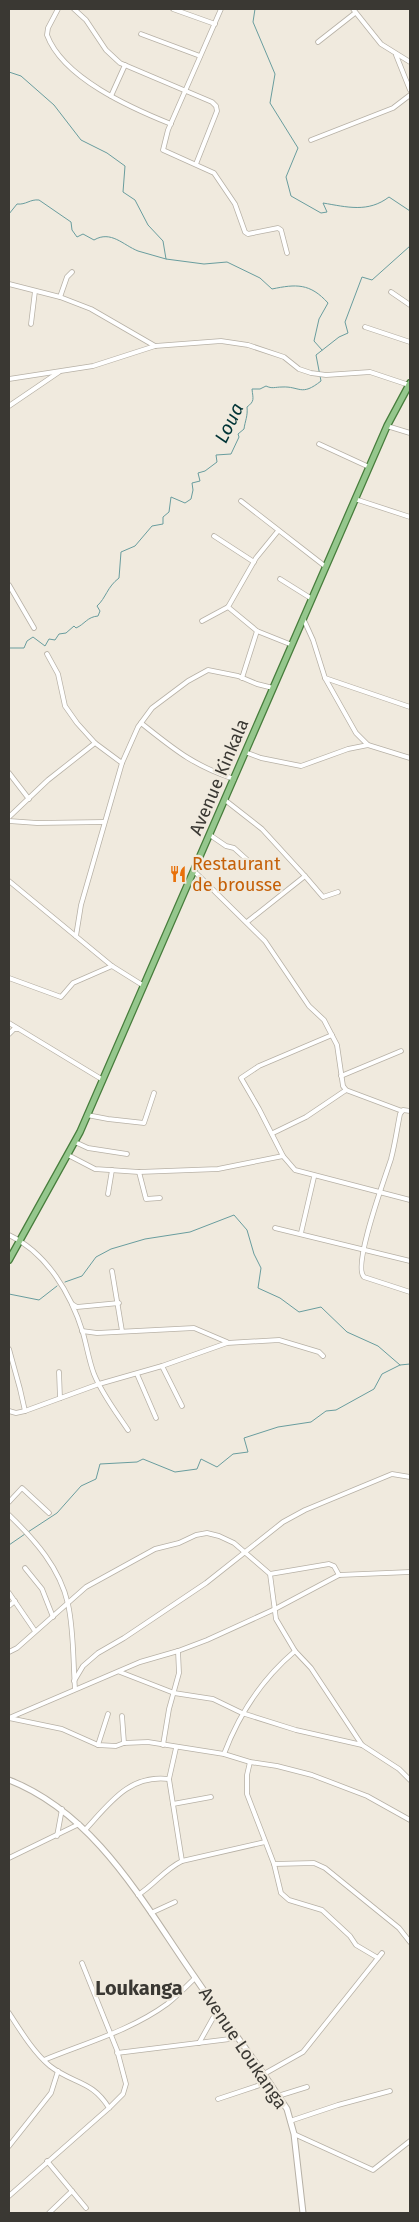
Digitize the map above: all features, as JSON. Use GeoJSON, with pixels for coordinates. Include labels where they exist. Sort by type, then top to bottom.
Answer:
{"type":"FeatureCollection","features":[{"type":"Feature","properties":{"kind":"main road","name":"Avenue Kinkala"},"geometry":{"type":"LineString","coordinates":[[9,1258],[75,1142],[387,426],[410,384]]}},
{"type":"Feature","properties":{"kind":"main road","name":"Avenue Loukanga"},"geometry":{"type":"LineString","coordinates":[[9,1780],[62,1809],[86,1830],[114,1862],[270,2082],[286,2109],[294,2134],[303,2213]]}},
{"type":"Feature","properties":{"kind":"street"},"geometry":{"type":"LineString","coordinates":[[58,9],[47,31],[49,39],[81,77],[136,110],[171,124]]}},
{"type":"Feature","properties":{"kind":"street"},"geometry":{"type":"LineString","coordinates":[[74,9],[86,20],[113,58],[125,66],[212,102],[217,109],[196,164]]}},
{"type":"Feature","properties":{"kind":"street"},"geometry":{"type":"LineString","coordinates":[[172,9],[216,24]]}},
{"type":"Feature","properties":{"kind":"street"},"geometry":{"type":"LineString","coordinates":[[221,9],[171,124],[163,150],[196,164],[217,176],[235,204],[245,232],[248,234],[279,229],[287,253]]}},
{"type":"Feature","properties":{"kind":"street"},"geometry":{"type":"LineString","coordinates":[[318,42],[354,11],[374,37],[396,55],[410,62]]}},
{"type":"Feature","properties":{"kind":"street"},"geometry":{"type":"LineString","coordinates":[[141,34],[200,56]]}},
{"type":"Feature","properties":{"kind":"street"},"geometry":{"type":"LineString","coordinates":[[396,55],[410,90]]}},
{"type":"Feature","properties":{"kind":"street"},"geometry":{"type":"LineString","coordinates":[[111,96],[125,66]]}},
{"type":"Feature","properties":{"kind":"street"},"geometry":{"type":"LineString","coordinates":[[310,140],[393,108],[410,95]]}},
{"type":"Feature","properties":{"kind":"street"},"geometry":{"type":"LineString","coordinates":[[60,297],[67,277],[72,272]]}},
{"type":"Feature","properties":{"kind":"street"},"geometry":{"type":"LineString","coordinates":[[9,284],[60,297],[91,309],[155,346]]}},
{"type":"Feature","properties":{"kind":"street"},"geometry":{"type":"LineString","coordinates":[[32,324],[35,291]]}},
{"type":"Feature","properties":{"kind":"street"},"geometry":{"type":"LineString","coordinates":[[392,292],[410,305]]}},
{"type":"Feature","properties":{"kind":"street"},"geometry":{"type":"LineString","coordinates":[[365,327],[410,342]]}},
{"type":"Feature","properties":{"kind":"street"},"geometry":{"type":"LineString","coordinates":[[9,379],[94,366],[155,346],[221,341],[238,343],[284,358],[299,369],[319,375],[370,372],[410,384]]}},
{"type":"Feature","properties":{"kind":"street"},"geometry":{"type":"LineString","coordinates":[[9,406],[59,372]]}},
{"type":"Feature","properties":{"kind":"street"},"geometry":{"type":"LineString","coordinates":[[387,426],[410,432]]}},
{"type":"Feature","properties":{"kind":"street"},"geometry":{"type":"LineString","coordinates":[[319,444],[369,468]]}},
{"type":"Feature","properties":{"kind":"street"},"geometry":{"type":"LineString","coordinates":[[356,499],[410,517]]}},
{"type":"Feature","properties":{"kind":"street"},"geometry":{"type":"LineString","coordinates":[[241,501],[326,567]]}},
{"type":"Feature","properties":{"kind":"street"},"geometry":{"type":"LineString","coordinates":[[202,622],[228,607],[254,562],[278,531]]}},
{"type":"Feature","properties":{"kind":"street"},"geometry":{"type":"LineString","coordinates":[[214,536],[254,562]]}},
{"type":"Feature","properties":{"kind":"street"},"geometry":{"type":"LineString","coordinates":[[280,579],[312,599]]}},
{"type":"Feature","properties":{"kind":"street"},"geometry":{"type":"LineString","coordinates":[[9,585],[34,628]]}},
{"type":"Feature","properties":{"kind":"street"},"geometry":{"type":"LineString","coordinates":[[228,607],[257,631],[292,645]]}},
{"type":"Feature","properties":{"kind":"street"},"geometry":{"type":"LineString","coordinates":[[303,618],[313,640],[325,678],[356,732],[368,745]]}},
{"type":"Feature","properties":{"kind":"street"},"geometry":{"type":"LineString","coordinates":[[242,678],[257,631]]}},
{"type":"Feature","properties":{"kind":"street"},"geometry":{"type":"LineString","coordinates":[[47,654],[58,674],[65,706],[95,743],[122,763]]}},
{"type":"Feature","properties":{"kind":"street"},"geometry":{"type":"LineString","coordinates":[[76,936],[81,905],[122,763],[141,723],[162,699],[204,671],[208,670],[242,678],[273,688]]}},
{"type":"Feature","properties":{"kind":"street"},"geometry":{"type":"LineString","coordinates":[[325,678],[410,707]]}},
{"type":"Feature","properties":{"kind":"street"},"geometry":{"type":"LineString","coordinates":[[141,723],[190,761],[234,779]]}},
{"type":"Feature","properties":{"kind":"street"},"geometry":{"type":"LineString","coordinates":[[9,817],[48,780],[95,743]]}},
{"type":"Feature","properties":{"kind":"street"},"geometry":{"type":"LineString","coordinates":[[246,752],[261,758],[301,766],[348,749],[368,745],[410,758]]}},
{"type":"Feature","properties":{"kind":"street"},"geometry":{"type":"LineString","coordinates":[[9,773],[29,799]]}},
{"type":"Feature","properties":{"kind":"street"},"geometry":{"type":"LineString","coordinates":[[224,800],[262,828],[323,897],[331,896],[338,892]]}},
{"type":"Feature","properties":{"kind":"street"},"geometry":{"type":"LineString","coordinates":[[9,821],[37,823],[104,822]]}},
{"type":"Feature","properties":{"kind":"street"},"geometry":{"type":"LineString","coordinates":[[210,835],[226,846],[234,848],[254,866]]}},
{"type":"Feature","properties":{"kind":"street"},"geometry":{"type":"LineString","coordinates":[[194,871],[247,922],[280,961],[309,1006],[324,1020],[336,1045],[341,1076],[346,1090],[402,1111],[405,1109],[410,1111]]}},
{"type":"Feature","properties":{"kind":"street"},"geometry":{"type":"LineString","coordinates":[[247,922],[305,876]]}},
{"type":"Feature","properties":{"kind":"street"},"geometry":{"type":"LineString","coordinates":[[9,881],[112,966],[144,986]]}},
{"type":"Feature","properties":{"kind":"street"},"geometry":{"type":"LineString","coordinates":[[9,978],[61,997],[73,983],[112,966]]}},
{"type":"Feature","properties":{"kind":"street"},"geometry":{"type":"LineString","coordinates":[[9,1023],[103,1080]]}},
{"type":"Feature","properties":{"kind":"street"},"geometry":{"type":"LineString","coordinates":[[9,1034],[14,1029],[18,1029]]}},
{"type":"Feature","properties":{"kind":"street"},"geometry":{"type":"LineString","coordinates":[[332,1035],[259,1066],[240,1077],[273,1133],[283,1156],[295,1170],[314,1177],[410,1200]]}},
{"type":"Feature","properties":{"kind":"street"},"geometry":{"type":"LineString","coordinates":[[341,1076],[401,1051]]}},
{"type":"Feature","properties":{"kind":"street"},"geometry":{"type":"LineString","coordinates":[[273,1133],[306,1117],[346,1090]]}},
{"type":"Feature","properties":{"kind":"street"},"geometry":{"type":"LineString","coordinates":[[87,1115],[144,1123],[154,1092]]}},
{"type":"Feature","properties":{"kind":"street"},"geometry":{"type":"LineString","coordinates":[[402,1111],[391,1157],[363,1249],[360,1271],[362,1276],[410,1292]]}},
{"type":"Feature","properties":{"kind":"street"},"geometry":{"type":"LineString","coordinates":[[75,1142],[88,1148],[127,1154]]}},
{"type":"Feature","properties":{"kind":"street"},"geometry":{"type":"LineString","coordinates":[[68,1155],[92,1168],[139,1172],[218,1169],[283,1156]]}},
{"type":"Feature","properties":{"kind":"street"},"geometry":{"type":"LineString","coordinates":[[108,1194],[112,1170]]}},
{"type":"Feature","properties":{"kind":"street"},"geometry":{"type":"LineString","coordinates":[[139,1172],[146,1199],[160,1198]]}},
{"type":"Feature","properties":{"kind":"street"},"geometry":{"type":"LineString","coordinates":[[301,1233],[314,1177]]}},
{"type":"Feature","properties":{"kind":"street"},"geometry":{"type":"LineString","coordinates":[[275,1228],[410,1261]]}},
{"type":"Feature","properties":{"kind":"street"},"geometry":{"type":"LineString","coordinates":[[9,1235],[20,1240],[44,1261],[60,1282],[82,1331],[98,1384],[128,1430]]}},
{"type":"Feature","properties":{"kind":"street"},"geometry":{"type":"LineString","coordinates":[[112,1270],[119,1303],[122,1332]]}},
{"type":"Feature","properties":{"kind":"street"},"geometry":{"type":"LineString","coordinates":[[71,1304],[77,1307],[119,1303]]}},
{"type":"Feature","properties":{"kind":"street"},"geometry":{"type":"LineString","coordinates":[[82,1331],[122,1332],[197,1328],[227,1342]]}},
{"type":"Feature","properties":{"kind":"street"},"geometry":{"type":"LineString","coordinates":[[9,1411],[16,1413],[24,1411],[98,1384],[162,1366],[227,1342],[279,1340],[319,1352],[323,1356]]}},
{"type":"Feature","properties":{"kind":"street"},"geometry":{"type":"LineString","coordinates":[[9,1349],[24,1411]]}},
{"type":"Feature","properties":{"kind":"street"},"geometry":{"type":"LineString","coordinates":[[162,1366],[182,1406]]}},
{"type":"Feature","properties":{"kind":"street"},"geometry":{"type":"LineString","coordinates":[[59,1372],[60,1398]]}},
{"type":"Feature","properties":{"kind":"street"},"geometry":{"type":"LineString","coordinates":[[137,1374],[156,1418]]}},
{"type":"Feature","properties":{"kind":"street"},"geometry":{"type":"LineString","coordinates":[[74,1681],[83,1666],[98,1653],[124,1638],[206,1583],[283,1522],[305,1510],[392,1474],[410,1478]]}},
{"type":"Feature","properties":{"kind":"street"},"geometry":{"type":"LineString","coordinates":[[9,1502],[22,1488],[49,1513]]}},
{"type":"Feature","properties":{"kind":"street"},"geometry":{"type":"LineString","coordinates":[[9,1515],[28,1533],[50,1561],[68,1604],[75,1689]]}},
{"type":"Feature","properties":{"kind":"street"},"geometry":{"type":"LineString","coordinates":[[9,1652],[17,1648],[35,1630],[86,1587],[155,1549],[179,1543],[196,1535],[207,1533],[219,1536],[234,1542],[270,1574],[276,1619],[295,1651],[311,1668],[362,1745]]}},
{"type":"Feature","properties":{"kind":"street"},"geometry":{"type":"LineString","coordinates":[[270,1574],[329,1564],[334,1566],[340,1575]]}},
{"type":"Feature","properties":{"kind":"street"},"geometry":{"type":"LineString","coordinates":[[25,1568],[42,1589],[51,1606],[53,1616]]}},
{"type":"Feature","properties":{"kind":"street"},"geometry":{"type":"LineString","coordinates":[[9,1718],[140,1662],[178,1651],[275,1609],[340,1575],[410,1572]]}},
{"type":"Feature","properties":{"kind":"street"},"geometry":{"type":"LineString","coordinates":[[9,1594],[35,1630]]}},
{"type":"Feature","properties":{"kind":"street"},"geometry":{"type":"LineString","coordinates":[[9,1606],[15,1601]]}},
{"type":"Feature","properties":{"kind":"street"},"geometry":{"type":"LineString","coordinates":[[163,1745],[169,1709],[179,1673],[178,1651]]}},
{"type":"Feature","properties":{"kind":"street"},"geometry":{"type":"LineString","coordinates":[[224,1754],[234,1726],[242,1713],[278,1665],[295,1651]]}},
{"type":"Feature","properties":{"kind":"street"},"geometry":{"type":"LineString","coordinates":[[120,1672],[174,1693],[213,1699],[242,1713],[296,1730],[362,1745],[399,1769],[410,1780]]}},
{"type":"Feature","properties":{"kind":"street"},"geometry":{"type":"LineString","coordinates":[[98,1745],[108,1714]]}},
{"type":"Feature","properties":{"kind":"street"},"geometry":{"type":"LineString","coordinates":[[122,1716],[124,1743]]}},
{"type":"Feature","properties":{"kind":"street"},"geometry":{"type":"LineString","coordinates":[[9,1718],[62,1729],[85,1741],[98,1745],[116,1746],[124,1743],[148,1742],[176,1748],[224,1754],[250,1762],[278,1766],[312,1775],[367,1796],[410,1820]]}},
{"type":"Feature","properties":{"kind":"street"},"geometry":{"type":"LineString","coordinates":[[176,1748],[169,1780],[182,1862]]}},
{"type":"Feature","properties":{"kind":"street"},"geometry":{"type":"LineString","coordinates":[[250,1762],[246,1775],[247,1794],[274,1864],[281,1893],[299,1905],[322,1910],[350,1936],[356,1945],[378,1958]]}},
{"type":"Feature","properties":{"kind":"street"},"geometry":{"type":"LineString","coordinates":[[86,1830],[122,1792],[151,1778],[169,1780]]}},
{"type":"Feature","properties":{"kind":"street"},"geometry":{"type":"LineString","coordinates":[[173,1804],[210,1797]]}},
{"type":"Feature","properties":{"kind":"street"},"geometry":{"type":"LineString","coordinates":[[57,1836],[62,1809]]}},
{"type":"Feature","properties":{"kind":"street"},"geometry":{"type":"LineString","coordinates":[[9,1858],[80,1824]]}},
{"type":"Feature","properties":{"kind":"street"},"geometry":{"type":"LineString","coordinates":[[138,1895],[152,1885],[168,1868],[182,1862],[265,1842]]}},
{"type":"Feature","properties":{"kind":"street"},"geometry":{"type":"LineString","coordinates":[[274,1864],[314,1863],[325,1868],[399,1928],[410,1942]]}},
{"type":"Feature","properties":{"kind":"street"},"geometry":{"type":"LineString","coordinates":[[150,1913],[175,1902]]}},
{"type":"Feature","properties":{"kind":"street"},"geometry":{"type":"LineString","coordinates":[[264,2074],[300,2055],[382,1953]]}},
{"type":"Feature","properties":{"kind":"street"},"geometry":{"type":"LineString","coordinates":[[9,2196],[109,2108],[123,2094],[126,2088],[117,2053],[82,1963]]}},
{"type":"Feature","properties":{"kind":"street"},"geometry":{"type":"LineString","coordinates":[[44,2060],[110,2034],[166,2004],[195,1978]]}},
{"type":"Feature","properties":{"kind":"street"},"geometry":{"type":"LineString","coordinates":[[200,2043],[218,2009]]}},
{"type":"Feature","properties":{"kind":"street"},"geometry":{"type":"LineString","coordinates":[[9,2014],[44,2060],[58,2072],[90,2086],[102,2097],[109,2108]]}},
{"type":"Feature","properties":{"kind":"street"},"geometry":{"type":"LineString","coordinates":[[117,2053],[238,2038]]}},
{"type":"Feature","properties":{"kind":"street"},"geometry":{"type":"LineString","coordinates":[[9,2146],[50,2093],[58,2072]]}},
{"type":"Feature","properties":{"kind":"street"},"geometry":{"type":"LineString","coordinates":[[218,2099],[270,2082]]}},
{"type":"Feature","properties":{"kind":"street"},"geometry":{"type":"LineString","coordinates":[[278,2096],[307,2087]]}},
{"type":"Feature","properties":{"kind":"street"},"geometry":{"type":"LineString","coordinates":[[290,2121],[338,2105],[390,2091]]}},
{"type":"Feature","properties":{"kind":"street"},"geometry":{"type":"LineString","coordinates":[[294,2134],[373,2170],[410,2142]]}},
{"type":"Feature","properties":{"kind":"street"},"geometry":{"type":"LineString","coordinates":[[47,2161],[86,2208]]}},
{"type":"Feature","properties":{"kind":"street"},"geometry":{"type":"LineString","coordinates":[[49,2213],[72,2191]]}},
{"type":"Feature","properties":{"kind":"waterway"},"geometry":{"type":"LineString","coordinates":[[255,9],[253,22],[275,74],[270,103],[298,148],[286,177],[291,196],[321,213],[327,212],[323,203],[357,208],[373,205],[389,197],[410,211]]}},
{"type":"Feature","properties":{"kind":"waterway"},"geometry":{"type":"LineString","coordinates":[[9,72],[21,76],[54,105],[81,140],[107,153],[125,166],[123,192],[135,200],[148,225],[163,241],[166,259],[204,264],[227,262],[260,278],[272,289],[296,286],[309,288],[321,296],[328,303],[319,319],[314,341],[322,350]]}},
{"type":"Feature","properties":{"kind":"waterway"},"geometry":{"type":"LineString","coordinates":[[9,214],[17,204],[39,200],[71,222],[72,230],[77,237],[83,234],[94,240],[100,237],[111,238],[138,251],[166,259]]}},
{"type":"Feature","properties":{"kind":"waterway","name":"Loua"},"geometry":{"type":"LineString","coordinates":[[9,648],[24,648],[27,641],[33,637],[45,646],[49,639],[55,640],[59,634],[66,633],[74,626],[76,628],[91,618],[98,616],[100,611],[97,606],[119,578],[121,552],[135,546],[152,526],[163,524],[163,517],[169,512],[171,497],[185,503],[191,499],[192,483],[200,481],[198,473],[205,471],[217,462],[216,455],[231,454],[239,437],[238,434],[244,429],[247,407],[253,399],[252,389],[260,389],[266,386],[305,390],[321,381],[316,355],[339,337],[348,333],[345,322],[362,277],[372,280],[410,246]]}},
{"type":"Feature","properties":{"kind":"waterway"},"geometry":{"type":"LineString","coordinates":[[65,1282],[82,1276],[96,1257],[111,1249],[145,1239],[190,1232],[234,1215],[247,1230],[254,1254],[261,1268],[258,1288],[280,1298],[299,1312],[321,1307],[347,1332],[378,1346],[400,1365]]}},
{"type":"Feature","properties":{"kind":"waterway"},"geometry":{"type":"LineString","coordinates":[[9,1294],[39,1300],[57,1286]]}},
{"type":"Feature","properties":{"kind":"waterway"},"geometry":{"type":"LineString","coordinates":[[28,1532],[57,1513],[81,1486],[96,1479],[100,1464],[137,1462],[143,1459],[175,1472],[197,1469],[201,1459],[217,1467],[233,1454],[248,1452],[244,1438],[278,1427],[311,1422],[326,1411],[336,1410],[374,1389],[382,1374],[400,1365],[410,1364]]}},
{"type":"Feature","properties":{"kind":"waterway"},"geometry":{"type":"LineString","coordinates":[[9,1545],[25,1534]]}},
{"type":"Feature","properties":{"kind":"place","name":"Restaurant de brousse"},"geometry":{"type":"Point","coordinates":[178,874]}},
{"type":"Feature","properties":{"kind":"district","name":"Loukanga"},"geometry":{"type":"Point","coordinates":[139,1988]}}]}
